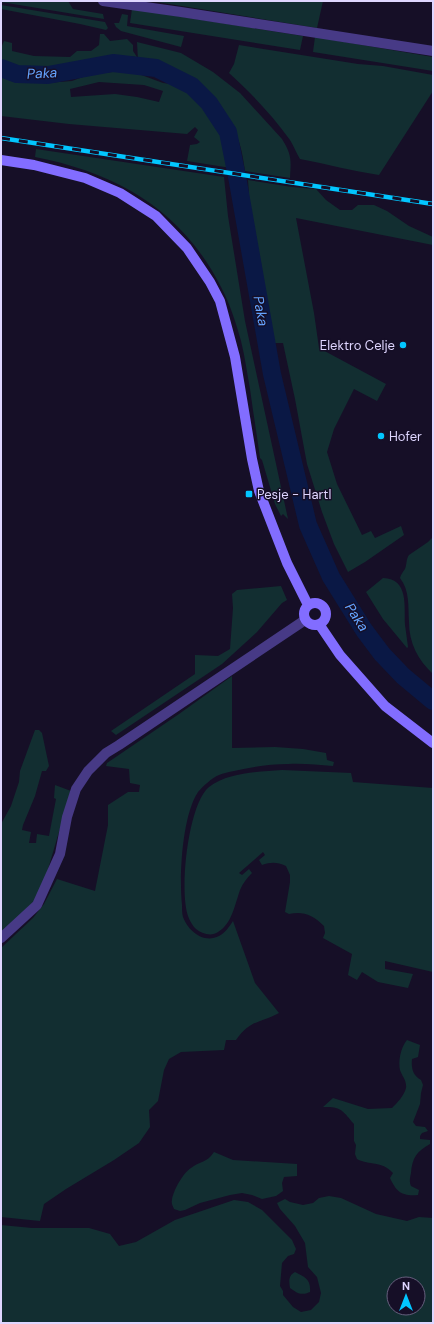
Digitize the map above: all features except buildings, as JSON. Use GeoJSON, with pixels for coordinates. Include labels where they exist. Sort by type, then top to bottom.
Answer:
{"type":"FeatureCollection","features":[{"type":"Feature","properties":{"kind":"main road"},"geometry":{"type":"LineString","coordinates":[[1,160],[34,165],[85,178],[120,193],[156,216],[187,248],[210,282],[220,301],[235,357],[252,459],[259,491],[287,563],[308,605]]}},
{"type":"Feature","properties":{"kind":"main road"},"geometry":{"type":"LineString","coordinates":[[315,602],[324,608],[326,616],[322,622],[319,624],[311,624],[305,620],[303,614],[308,605],[315,602]]}},
{"type":"Feature","properties":{"kind":"main road"},"geometry":{"type":"LineString","coordinates":[[319,624],[340,655],[385,706],[433,743]]}},
{"type":"Feature","properties":{"kind":"street"},"geometry":{"type":"LineString","coordinates":[[103,1],[433,51]]}},
{"type":"Feature","properties":{"kind":"street"},"geometry":{"type":"LineString","coordinates":[[1,938],[37,905],[60,854],[67,817],[76,789],[88,771],[106,753],[305,620]]}},
{"type":"Feature","properties":{"kind":"green space"},"geometry":{"type":"Polygon","coordinates":[[[68,1],[73,9],[103,14],[104,19],[1,2],[68,1]]]}},
{"type":"Feature","properties":{"kind":"green space"},"geometry":{"type":"Polygon","coordinates":[[[151,1],[323,1],[317,28],[151,1]]]}},
{"type":"Feature","properties":{"kind":"green space"},"geometry":{"type":"Polygon","coordinates":[[[1,5],[105,22],[108,28],[106,30],[1,9],[1,5]]]}},
{"type":"Feature","properties":{"kind":"green space"},"geometry":{"type":"Polygon","coordinates":[[[132,9],[303,36],[300,50],[130,23],[132,9]]]}},
{"type":"Feature","properties":{"kind":"green space"},"geometry":{"type":"Polygon","coordinates":[[[122,14],[128,15],[127,26],[184,36],[181,47],[121,31],[114,23],[119,23],[122,14]]]}},
{"type":"Feature","properties":{"kind":"green space"},"geometry":{"type":"Polygon","coordinates":[[[100,34],[104,34],[110,41],[127,39],[133,45],[133,51],[137,57],[118,56],[98,58],[82,61],[59,69],[44,71],[15,68],[1,64],[1,48],[4,41],[12,43],[12,51],[34,56],[70,57],[77,51],[91,51],[99,45],[100,34]]]}},
{"type":"Feature","properties":{"kind":"green space"},"geometry":{"type":"Polygon","coordinates":[[[315,37],[433,57],[433,71],[313,52],[315,37]]]}},
{"type":"Feature","properties":{"kind":"green space"},"geometry":{"type":"Polygon","coordinates":[[[137,42],[181,53],[213,72],[240,93],[282,139],[288,149],[291,167],[290,178],[245,171],[242,151],[237,137],[231,124],[219,106],[196,82],[180,71],[159,64],[138,61],[137,42]]]}},
{"type":"Feature","properties":{"kind":"green space"},"geometry":{"type":"Polygon","coordinates":[[[239,45],[358,64],[383,66],[433,75],[433,91],[379,175],[300,159],[290,140],[269,113],[229,73],[234,64],[239,45]]]}},
{"type":"Feature","properties":{"kind":"green space"},"geometry":{"type":"Polygon","coordinates":[[[128,70],[163,83],[176,85],[189,93],[207,110],[214,121],[224,144],[231,168],[187,161],[190,145],[200,142],[194,137],[198,130],[195,127],[187,134],[69,124],[1,116],[1,76],[10,79],[47,83],[72,81],[88,75],[128,70]],[[99,82],[70,89],[71,97],[115,94],[159,102],[163,91],[144,85],[99,82]]]}},
{"type":"Feature","properties":{"kind":"green space"},"geometry":{"type":"Polygon","coordinates":[[[36,149],[224,177],[228,216],[245,321],[288,519],[283,514],[281,516],[275,504],[262,460],[260,458],[245,359],[235,320],[221,287],[205,260],[187,236],[167,216],[144,199],[120,185],[93,173],[65,164],[35,157],[36,149]]]}},
{"type":"Feature","properties":{"kind":"green space"},"geometry":{"type":"Polygon","coordinates":[[[248,180],[316,189],[326,200],[340,210],[352,210],[358,205],[374,205],[387,211],[409,226],[433,237],[433,245],[296,218],[319,348],[386,384],[377,401],[354,389],[334,429],[327,452],[337,484],[362,535],[371,531],[375,538],[401,526],[404,535],[348,572],[334,544],[307,464],[283,343],[272,343],[250,211],[248,180]]]}},
{"type":"Feature","properties":{"kind":"green space"},"geometry":{"type":"Polygon","coordinates":[[[433,537],[433,674],[415,651],[409,630],[407,593],[400,578],[405,569],[409,555],[433,537]]]}},
{"type":"Feature","properties":{"kind":"green space"},"geometry":{"type":"Polygon","coordinates":[[[383,578],[397,583],[401,588],[404,602],[407,648],[383,619],[366,592],[383,578]]]}},
{"type":"Feature","properties":{"kind":"green space"},"geometry":{"type":"Polygon","coordinates":[[[281,586],[287,600],[282,603],[257,632],[222,664],[116,735],[111,731],[195,674],[195,655],[218,656],[230,649],[233,608],[232,594],[237,590],[281,586]]]}},
{"type":"Feature","properties":{"kind":"green space"},"geometry":{"type":"Polygon","coordinates":[[[232,676],[232,748],[275,747],[303,749],[326,753],[327,760],[334,762],[333,766],[299,764],[267,765],[221,774],[216,776],[198,792],[188,816],[183,847],[181,879],[182,913],[185,922],[197,935],[213,938],[221,935],[227,930],[233,921],[255,983],[279,1013],[246,1028],[236,1040],[226,1040],[224,1050],[181,1052],[169,1059],[164,1070],[158,1101],[149,1110],[150,1127],[139,1143],[44,1204],[40,1221],[1,1217],[1,948],[33,918],[44,904],[57,879],[95,891],[108,825],[108,805],[128,792],[139,792],[140,785],[130,783],[129,769],[106,766],[107,763],[232,676]]]}},
{"type":"Feature","properties":{"kind":"green space"},"geometry":{"type":"Polygon","coordinates":[[[35,730],[39,730],[42,733],[49,766],[46,771],[42,771],[35,796],[23,825],[22,830],[31,832],[29,843],[36,843],[37,834],[49,836],[56,799],[54,798],[55,785],[71,791],[46,876],[34,901],[1,935],[1,824],[11,806],[19,782],[20,771],[35,730]]]}},
{"type":"Feature","properties":{"kind":"green space"},"geometry":{"type":"Polygon","coordinates":[[[282,770],[351,773],[353,782],[433,788],[433,972],[385,961],[385,969],[413,974],[408,988],[378,982],[362,972],[357,980],[348,975],[352,954],[323,938],[325,933],[324,926],[316,919],[308,915],[299,913],[289,914],[285,912],[290,875],[286,866],[277,863],[262,865],[259,860],[265,855],[263,852],[239,873],[242,875],[249,869],[252,873],[241,887],[230,919],[223,928],[213,934],[205,934],[200,932],[190,922],[185,904],[185,869],[187,848],[196,811],[202,796],[209,787],[225,778],[254,772],[282,770]]]}},
{"type":"Feature","properties":{"kind":"green space"},"geometry":{"type":"Polygon","coordinates":[[[407,1040],[420,1045],[418,1057],[412,1059],[412,1066],[414,1074],[421,1080],[423,1085],[420,1104],[413,1122],[416,1126],[425,1127],[428,1131],[422,1133],[420,1139],[430,1140],[430,1144],[419,1152],[413,1163],[410,1183],[411,1186],[419,1190],[418,1195],[404,1194],[398,1190],[390,1178],[393,1173],[384,1166],[357,1159],[355,1154],[356,1145],[354,1141],[354,1124],[341,1110],[334,1107],[323,1107],[333,1098],[368,1109],[392,1108],[402,1097],[406,1088],[399,1062],[400,1054],[407,1040]]]}},
{"type":"Feature","properties":{"kind":"green space"},"geometry":{"type":"Polygon","coordinates":[[[214,1152],[233,1160],[297,1164],[297,1176],[284,1177],[282,1183],[283,1191],[276,1196],[262,1199],[242,1193],[200,1203],[185,1210],[180,1211],[174,1209],[172,1203],[173,1196],[176,1187],[182,1178],[188,1170],[209,1158],[214,1152]]]}},
{"type":"Feature","properties":{"kind":"green space"},"geometry":{"type":"Polygon","coordinates":[[[329,1196],[341,1198],[376,1214],[407,1221],[419,1217],[433,1218],[433,1323],[1,1323],[1,1225],[32,1228],[89,1228],[110,1234],[119,1246],[136,1242],[175,1220],[234,1200],[248,1202],[262,1210],[292,1240],[296,1249],[294,1254],[288,1256],[282,1263],[280,1286],[283,1291],[283,1295],[293,1307],[301,1312],[311,1310],[319,1302],[321,1293],[317,1277],[308,1267],[305,1243],[295,1226],[280,1209],[277,1203],[285,1199],[290,1202],[303,1205],[313,1203],[319,1198],[329,1196]]]}},
{"type":"Feature","properties":{"kind":"green space"},"geometry":{"type":"Polygon","coordinates":[[[295,1272],[307,1279],[310,1292],[304,1294],[299,1293],[290,1288],[290,1277],[295,1272]]]}},
{"type":"Feature","properties":{"kind":"waterway","name":"Paka"},"geometry":{"type":"LineString","coordinates":[[1,68],[17,74],[48,75],[113,63],[156,68],[192,86],[209,103],[228,132],[272,374],[308,525],[331,577],[364,630],[382,654],[403,676],[433,701]]}},
{"type":"Feature","properties":{"kind":"railway"},"geometry":{"type":"LineString","coordinates":[[1,138],[433,204]]}},
{"type":"Feature","properties":{"kind":"place","name":"Elektro Celje"},"geometry":{"type":"Point","coordinates":[403,345]}},
{"type":"Feature","properties":{"kind":"place","name":"Hofer"},"geometry":{"type":"Point","coordinates":[381,436]}},
{"type":"Feature","properties":{"kind":"place","name":"Pesje - Hartl"},"geometry":{"type":"Point","coordinates":[249,494]}}]}
